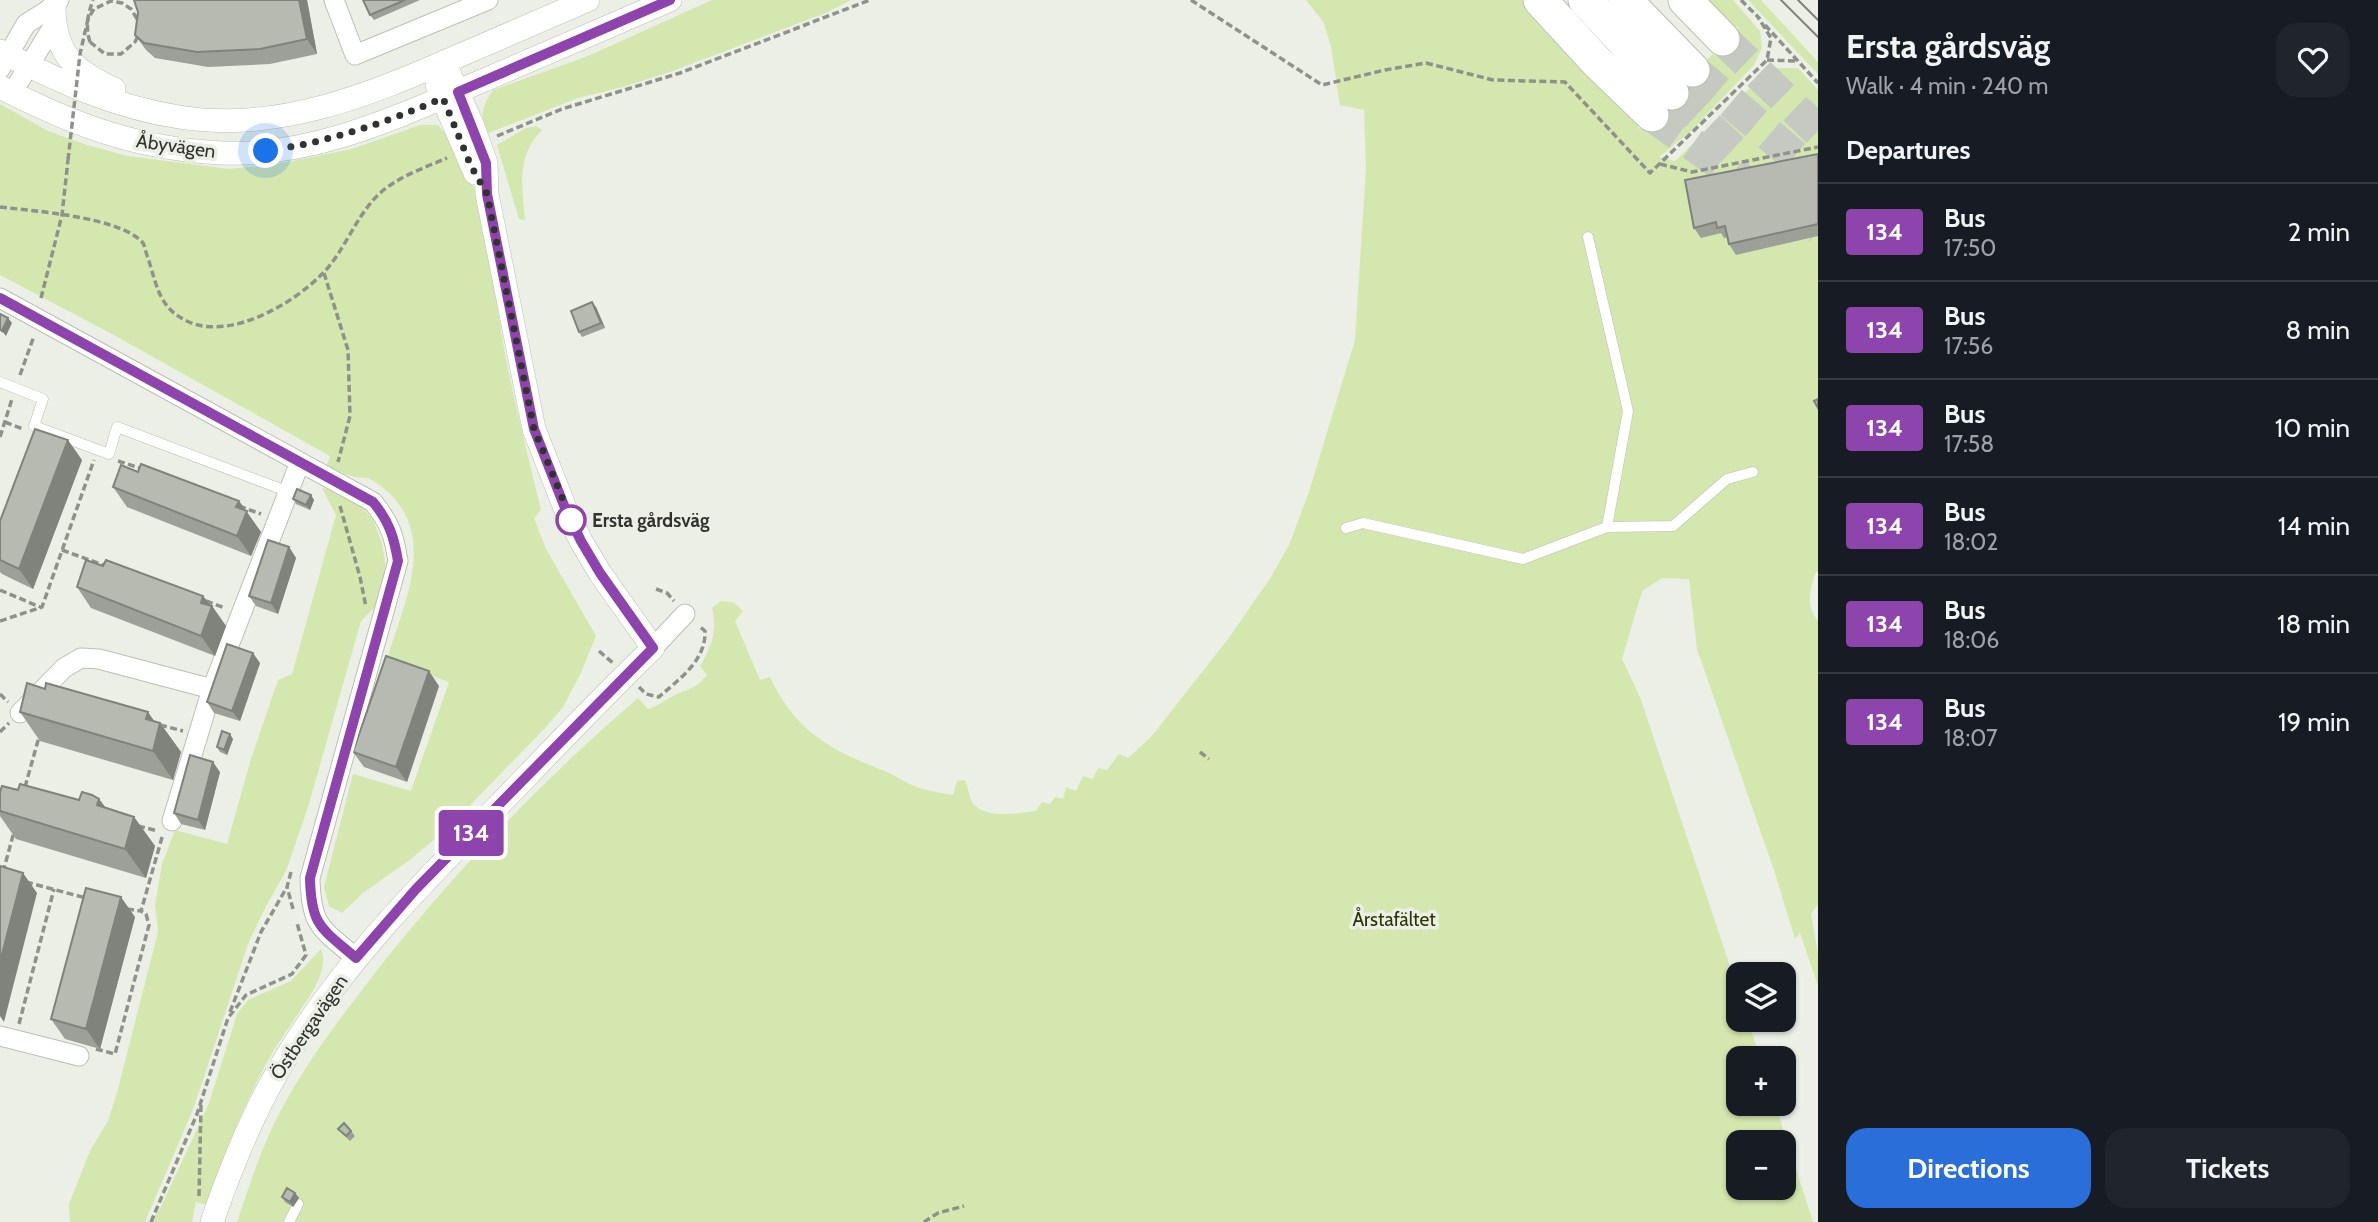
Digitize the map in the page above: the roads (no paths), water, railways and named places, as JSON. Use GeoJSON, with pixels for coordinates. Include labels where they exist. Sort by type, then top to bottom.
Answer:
{"type":"FeatureCollection","features":[{"type":"Feature","properties":{"kind":"highway"},"geometry":{"type":"LineString","coordinates":[[1540,0],[1597,62],[1672,93]]}},
{"type":"Feature","properties":{"kind":"highway"},"geometry":{"type":"LineString","coordinates":[[1585,0],[1672,93]]}},
{"type":"Feature","properties":{"kind":"highway"},"geometry":{"type":"LineString","coordinates":[[1625,0],[1672,93]]}},
{"type":"Feature","properties":{"kind":"highway"},"geometry":{"type":"LineString","coordinates":[[1685,0],[1723,39]]}},
{"type":"Feature","properties":{"kind":"street"},"geometry":{"type":"LineString","coordinates":[[334,0],[355,55],[488,0]]}},
{"type":"Feature","properties":{"kind":"street","name":"Åbyvägen"},"geometry":{"type":"LineString","coordinates":[[9,60],[89,94],[146,111],[181,118],[224,120],[276,117],[324,108],[437,65],[588,0]]}},
{"type":"Feature","properties":{"kind":"street","name":"Åbyvägen"},"geometry":{"type":"LineString","coordinates":[[6,90],[53,114],[93,130],[138,142],[224,153],[266,151],[307,145],[357,132],[451,95],[670,0]]}},
{"type":"Feature","properties":{"kind":"street"},"geometry":{"type":"LineString","coordinates":[[6,90],[9,60],[26,24],[53,8],[73,66],[89,78],[117,90],[146,111]]}},
{"type":"Feature","properties":{"kind":"street"},"geometry":{"type":"LineString","coordinates":[[437,65],[451,95],[471,166],[487,194],[534,429],[565,508],[600,573],[653,648],[685,614]]}},
{"type":"Feature","properties":{"kind":"street"},"geometry":{"type":"LineString","coordinates":[[0,298],[333,479],[373,502],[387,519],[394,536],[398,561],[310,878],[311,905],[319,925],[356,958]]}},
{"type":"Feature","properties":{"kind":"street"},"geometry":{"type":"LineString","coordinates":[[167,827],[199,736],[212,689],[300,462]]}},
{"type":"Feature","properties":{"kind":"street","name":"Östbergavägen"},"geometry":{"type":"LineString","coordinates":[[212,1222],[250,1125],[278,1071],[356,958],[416,889],[653,648]]}},
{"type":"Feature","properties":{"kind":"street"},"geometry":{"type":"LineString","coordinates":[[20,713],[64,668],[81,658],[99,659],[212,689]]}},
{"type":"Feature","properties":{"kind":"street"},"geometry":{"type":"LineString","coordinates":[[7,1037],[85,1052]]}},
{"type":"Feature","properties":{"kind":"lane"},"geometry":{"type":"LineString","coordinates":[[1588,237],[1628,411],[1608,527]]}},
{"type":"Feature","properties":{"kind":"lane"},"geometry":{"type":"LineString","coordinates":[[0,382],[43,399],[34,426],[109,454],[117,427],[289,492]]}},
{"type":"Feature","properties":{"kind":"lane"},"geometry":{"type":"LineString","coordinates":[[1346,528],[1363,523],[1523,559],[1608,527],[1674,526],[1727,478],[1753,472]]}},
{"type":"Feature","properties":{"kind":"lane"},"geometry":{"type":"LineString","coordinates":[[289,1222],[298,1204]]}},
{"type":"Feature","properties":{"kind":"tunnel"},"geometry":{"type":"LineString","coordinates":[[1723,39],[1818,131]]}},
{"type":"Feature","properties":{"kind":"tunnel"},"geometry":{"type":"LineString","coordinates":[[1693,70],[1818,176]]}},
{"type":"Feature","properties":{"kind":"tunnel"},"geometry":{"type":"LineString","coordinates":[[1672,93],[1739,156]]}},
{"type":"Feature","properties":{"kind":"tunnel"},"geometry":{"type":"LineString","coordinates":[[1652,115],[1759,192],[1818,228]]}},
{"type":"Feature","properties":{"kind":"tram line"},"geometry":{"type":"LineString","coordinates":[[1781,0],[1818,37]]}},
{"type":"Feature","properties":{"kind":"tram line"},"geometry":{"type":"LineString","coordinates":[[1798,0],[1818,20]]}},
{"type":"Feature","properties":{"kind":"place","name":"Ersta gårdsväg"},"geometry":{"type":"Point","coordinates":[571,520]}},
{"type":"Feature","properties":{"kind":"park label","name":"Årstafältet"},"geometry":{"type":"Point","coordinates":[1394,919]}}]}
